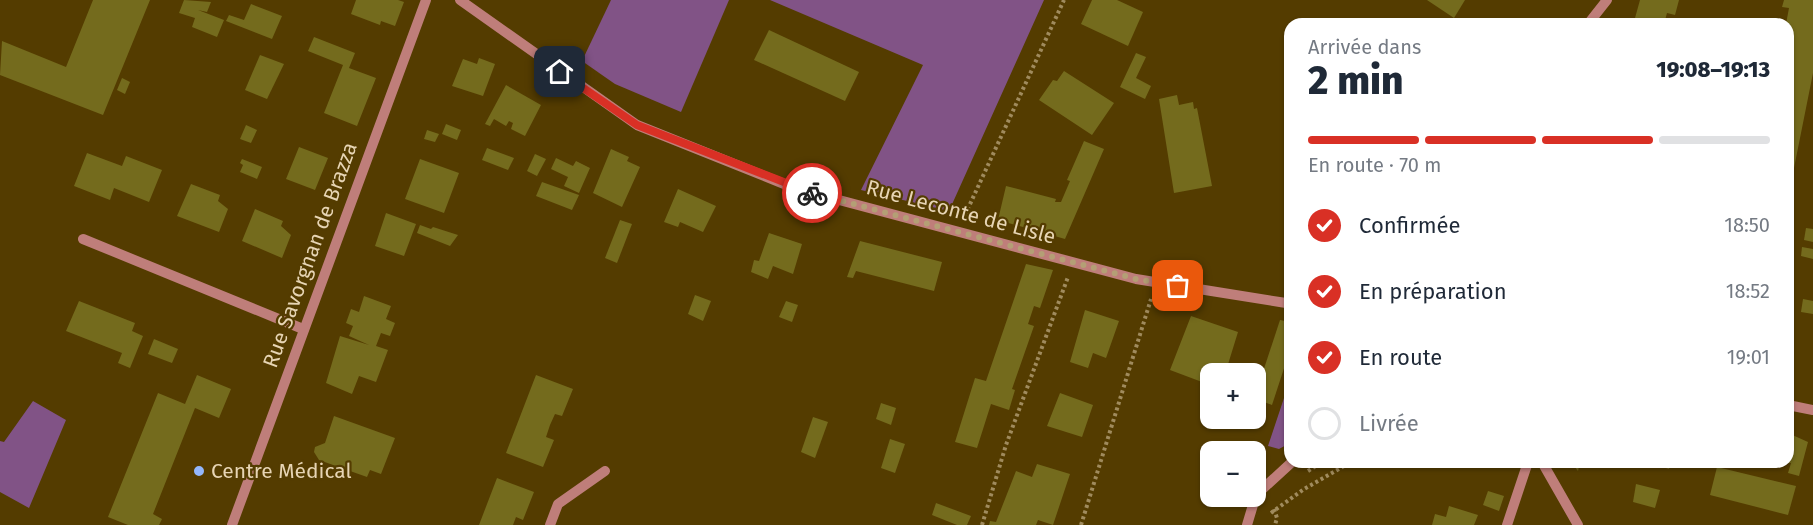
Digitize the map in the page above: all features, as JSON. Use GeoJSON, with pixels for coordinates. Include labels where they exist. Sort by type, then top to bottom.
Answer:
{"type":"FeatureCollection","features":[{"type":"Feature","properties":{"kind":"street","name":"Rue Savorgnan de Brazza"},"geometry":{"type":"LineString","coordinates":[[232,525],[426,0]]}},
{"type":"Feature","properties":{"kind":"street","name":"Rue Leconte de Lisle"},"geometry":{"type":"LineString","coordinates":[[460,0],[637,125],[794,188],[1156,283],[1284,303]]}},
{"type":"Feature","properties":{"kind":"street"},"geometry":{"type":"LineString","coordinates":[[1592,18],[1607,0]]}},
{"type":"Feature","properties":{"kind":"street"},"geometry":{"type":"LineString","coordinates":[[83,239],[303,329]]}},
{"type":"Feature","properties":{"kind":"street"},"geometry":{"type":"LineString","coordinates":[[1794,406],[1813,410]]}},
{"type":"Feature","properties":{"kind":"street"},"geometry":{"type":"LineString","coordinates":[[1247,525],[1256,495],[1285,468]]}},
{"type":"Feature","properties":{"kind":"street"},"geometry":{"type":"LineString","coordinates":[[1507,525],[1526,468]]}},
{"type":"Feature","properties":{"kind":"street"},"geometry":{"type":"LineString","coordinates":[[1545,468],[1578,525]]}},
{"type":"Feature","properties":{"kind":"street"},"geometry":{"type":"LineString","coordinates":[[550,525],[558,504],[604,471]]}},
{"type":"Feature","properties":{"kind":"path"},"geometry":{"type":"LineString","coordinates":[[957,232],[1064,0]]}},
{"type":"Feature","properties":{"kind":"path"},"geometry":{"type":"LineString","coordinates":[[982,525],[1006,445],[1073,262]]}},
{"type":"Feature","properties":{"kind":"path"},"geometry":{"type":"LineString","coordinates":[[1082,525],[1156,283]]}},
{"type":"Feature","properties":{"kind":"path"},"geometry":{"type":"LineString","coordinates":[[1269,518],[1273,510],[1341,468]]}},
{"type":"Feature","properties":{"kind":"shaded area"},"geometry":{"type":"Polygon","coordinates":[[[611,0],[729,0],[681,112],[615,84],[582,61],[611,0]]]}},
{"type":"Feature","properties":{"kind":"shaded area"},"geometry":{"type":"Polygon","coordinates":[[[770,0],[1044,0],[949,211],[861,190],[923,65],[770,0]]]}},
{"type":"Feature","properties":{"kind":"shaded area"},"geometry":{"type":"Polygon","coordinates":[[[1284,398],[1284,446],[1279,449],[1268,446],[1284,398]]]}},
{"type":"Feature","properties":{"kind":"shaded area"},"geometry":{"type":"Polygon","coordinates":[[[33,401],[66,420],[29,508],[0,492],[0,441],[4,442],[33,401]]]}},
{"type":"Feature","properties":{"kind":"building"},"geometry":{"type":"Polygon","coordinates":[[[93,0],[150,0],[103,115],[0,75],[2,41],[66,67],[93,0]]]}},
{"type":"Feature","properties":{"kind":"building"},"geometry":{"type":"Polygon","coordinates":[[[184,0],[211,2],[207,12],[198,10],[224,20],[217,37],[192,27],[195,18],[179,13],[184,0]]]}},
{"type":"Feature","properties":{"kind":"building"},"geometry":{"type":"Polygon","coordinates":[[[356,0],[404,2],[395,26],[381,21],[380,25],[351,14],[356,0]]]}},
{"type":"Feature","properties":{"kind":"building"},"geometry":{"type":"Polygon","coordinates":[[[1092,0],[1117,0],[1143,12],[1128,46],[1081,24],[1092,0]]]}},
{"type":"Feature","properties":{"kind":"building"},"geometry":{"type":"Polygon","coordinates":[[[1427,0],[1465,0],[1454,18],[1427,0]]]}},
{"type":"Feature","properties":{"kind":"building"},"geometry":{"type":"Polygon","coordinates":[[[1640,0],[1679,0],[1675,15],[1667,13],[1666,18],[1635,18],[1640,0]]]}},
{"type":"Feature","properties":{"kind":"building"},"geometry":{"type":"Polygon","coordinates":[[[1784,0],[1813,0],[1813,73],[1794,168],[1794,18],[1787,18],[1789,8],[1782,7],[1784,0]]]}},
{"type":"Feature","properties":{"kind":"building"},"geometry":{"type":"Polygon","coordinates":[[[251,4],[282,16],[272,39],[226,21],[229,15],[244,20],[251,4]]]}},
{"type":"Feature","properties":{"kind":"building"},"geometry":{"type":"Polygon","coordinates":[[[769,30],[859,72],[845,101],[754,60],[769,30]]]}},
{"type":"Feature","properties":{"kind":"building"},"geometry":{"type":"Polygon","coordinates":[[[314,37],[355,53],[349,68],[376,78],[357,126],[324,113],[343,65],[308,51],[314,37]]]}},
{"type":"Feature","properties":{"kind":"building"},"geometry":{"type":"Polygon","coordinates":[[[1136,53],[1146,57],[1136,78],[1151,86],[1145,99],[1120,87],[1136,53]]]}},
{"type":"Feature","properties":{"kind":"building"},"geometry":{"type":"Polygon","coordinates":[[[260,55],[284,64],[267,99],[245,90],[260,55]]]}},
{"type":"Feature","properties":{"kind":"building"},"geometry":{"type":"Polygon","coordinates":[[[479,58],[495,64],[483,96],[452,86],[463,59],[477,64],[479,58]]]}},
{"type":"Feature","properties":{"kind":"building"},"geometry":{"type":"Polygon","coordinates":[[[1064,71],[1114,103],[1092,135],[1039,100],[1053,80],[1057,81],[1064,71]]]}},
{"type":"Feature","properties":{"kind":"building"},"geometry":{"type":"Polygon","coordinates":[[[122,78],[130,82],[125,94],[117,90],[122,78]]]}},
{"type":"Feature","properties":{"kind":"building"},"geometry":{"type":"Polygon","coordinates":[[[506,85],[541,105],[525,136],[511,129],[513,123],[509,121],[506,126],[494,119],[490,126],[485,124],[506,85]]]}},
{"type":"Feature","properties":{"kind":"building"},"geometry":{"type":"Polygon","coordinates":[[[1177,95],[1179,105],[1193,102],[1194,109],[1197,108],[1212,186],[1174,193],[1159,99],[1177,95]]]}},
{"type":"Feature","properties":{"kind":"building"},"geometry":{"type":"Polygon","coordinates":[[[446,124],[461,130],[457,140],[442,134],[446,124]]]}},
{"type":"Feature","properties":{"kind":"building"},"geometry":{"type":"Polygon","coordinates":[[[246,125],[257,130],[251,143],[240,139],[246,125]]]}},
{"type":"Feature","properties":{"kind":"building"},"geometry":{"type":"Polygon","coordinates":[[[427,130],[439,134],[435,142],[424,139],[427,130]]]}},
{"type":"Feature","properties":{"kind":"building"},"geometry":{"type":"Polygon","coordinates":[[[1084,141],[1104,149],[1065,239],[998,220],[1006,186],[1061,202],[1070,181],[1067,180],[1084,141]]]}},
{"type":"Feature","properties":{"kind":"building"},"geometry":{"type":"Polygon","coordinates":[[[299,147],[328,158],[315,190],[286,179],[299,147]]]}},
{"type":"Feature","properties":{"kind":"building"},"geometry":{"type":"Polygon","coordinates":[[[487,148],[514,158],[508,170],[482,160],[487,148]]]}},
{"type":"Feature","properties":{"kind":"building"},"geometry":{"type":"Polygon","coordinates":[[[611,149],[629,157],[627,161],[640,167],[622,207],[593,193],[611,149]]]}},
{"type":"Feature","properties":{"kind":"building"},"geometry":{"type":"Polygon","coordinates":[[[87,153],[122,166],[126,156],[162,170],[149,202],[114,188],[110,200],[74,186],[87,153]]]}},
{"type":"Feature","properties":{"kind":"building"},"geometry":{"type":"Polygon","coordinates":[[[535,154],[546,159],[537,176],[527,171],[535,154]]]}},
{"type":"Feature","properties":{"kind":"building"},"geometry":{"type":"Polygon","coordinates":[[[556,158],[573,166],[576,161],[590,168],[579,193],[564,186],[568,177],[551,169],[556,158]]]}},
{"type":"Feature","properties":{"kind":"building"},"geometry":{"type":"Polygon","coordinates":[[[242,159],[262,167],[257,179],[240,172],[243,165],[240,163],[242,159]]]}},
{"type":"Feature","properties":{"kind":"building"},"geometry":{"type":"Polygon","coordinates":[[[420,159],[459,173],[444,213],[405,199],[420,159]]]}},
{"type":"Feature","properties":{"kind":"building"},"geometry":{"type":"Polygon","coordinates":[[[542,182],[579,195],[572,210],[536,196],[542,182]]]}},
{"type":"Feature","properties":{"kind":"building"},"geometry":{"type":"Polygon","coordinates":[[[191,184],[220,195],[218,201],[228,209],[219,232],[177,216],[191,184]]]}},
{"type":"Feature","properties":{"kind":"building"},"geometry":{"type":"Polygon","coordinates":[[[678,189],[716,206],[703,232],[680,222],[678,227],[664,222],[678,189]]]}},
{"type":"Feature","properties":{"kind":"building"},"geometry":{"type":"Polygon","coordinates":[[[255,209],[283,221],[281,226],[291,235],[282,258],[242,241],[255,209]]]}},
{"type":"Feature","properties":{"kind":"building"},"geometry":{"type":"Polygon","coordinates":[[[386,213],[416,224],[404,256],[375,246],[386,213]]]}},
{"type":"Feature","properties":{"kind":"building"},"geometry":{"type":"Polygon","coordinates":[[[620,220],[632,224],[617,263],[605,258],[620,220]]]}},
{"type":"Feature","properties":{"kind":"building"},"geometry":{"type":"Polygon","coordinates":[[[420,225],[458,235],[450,246],[417,233],[420,225]]]}},
{"type":"Feature","properties":{"kind":"building"},"geometry":{"type":"Polygon","coordinates":[[[1806,228],[1813,229],[1813,242],[1804,240],[1806,228]]]}},
{"type":"Feature","properties":{"kind":"building"},"geometry":{"type":"Polygon","coordinates":[[[769,233],[802,244],[793,274],[773,266],[768,279],[751,272],[754,260],[759,261],[769,233]]]}},
{"type":"Feature","properties":{"kind":"building"},"geometry":{"type":"Polygon","coordinates":[[[860,241],[942,262],[934,291],[856,271],[853,278],[847,277],[860,241]]]}},
{"type":"Feature","properties":{"kind":"building"},"geometry":{"type":"Polygon","coordinates":[[[1802,247],[1813,249],[1813,259],[1801,256],[1802,247]]]}},
{"type":"Feature","properties":{"kind":"building"},"geometry":{"type":"Polygon","coordinates":[[[1026,264],[1053,270],[1040,308],[1034,306],[1028,324],[1034,326],[1012,389],[1015,390],[1009,410],[991,404],[977,448],[955,442],[975,378],[986,381],[1026,264]]]}},
{"type":"Feature","properties":{"kind":"building"},"geometry":{"type":"Polygon","coordinates":[[[695,295],[711,301],[703,321],[688,314],[695,295]]]}},
{"type":"Feature","properties":{"kind":"building"},"geometry":{"type":"Polygon","coordinates":[[[364,296],[391,306],[386,319],[395,323],[390,336],[381,333],[376,346],[388,350],[376,382],[359,376],[352,394],[326,383],[340,336],[369,345],[349,336],[353,326],[346,323],[351,309],[359,312],[364,296]]]}},
{"type":"Feature","properties":{"kind":"building"},"geometry":{"type":"Polygon","coordinates":[[[1803,299],[1813,301],[1813,314],[1801,312],[1803,299]]]}},
{"type":"Feature","properties":{"kind":"building"},"geometry":{"type":"Polygon","coordinates":[[[79,301],[135,323],[132,331],[143,336],[130,368],[118,363],[122,353],[66,331],[79,301]]]}},
{"type":"Feature","properties":{"kind":"building"},"geometry":{"type":"Polygon","coordinates":[[[786,301],[798,305],[792,322],[779,317],[786,301]]]}},
{"type":"Feature","properties":{"kind":"building"},"geometry":{"type":"Polygon","coordinates":[[[1085,310],[1119,321],[1106,358],[1093,353],[1088,368],[1070,362],[1085,310]]]}},
{"type":"Feature","properties":{"kind":"building"},"geometry":{"type":"Polygon","coordinates":[[[1191,316],[1238,332],[1228,363],[1200,363],[1200,381],[1170,370],[1191,316]]]}},
{"type":"Feature","properties":{"kind":"building"},"geometry":{"type":"Polygon","coordinates":[[[1280,320],[1284,321],[1284,368],[1272,405],[1266,403],[1266,363],[1280,320]]]}},
{"type":"Feature","properties":{"kind":"building"},"geometry":{"type":"Polygon","coordinates":[[[154,339],[178,349],[172,363],[148,354],[154,339]]]}},
{"type":"Feature","properties":{"kind":"building"},"geometry":{"type":"Polygon","coordinates":[[[197,375],[231,389],[219,418],[195,408],[153,514],[162,519],[159,525],[128,525],[108,517],[158,393],[185,404],[197,375]]]}},
{"type":"Feature","properties":{"kind":"building"},"geometry":{"type":"Polygon","coordinates":[[[536,375],[573,389],[562,416],[555,414],[550,425],[546,437],[554,440],[543,467],[506,453],[536,375]]]}},
{"type":"Feature","properties":{"kind":"building"},"geometry":{"type":"Polygon","coordinates":[[[1060,393],[1093,405],[1082,437],[1047,426],[1060,393]]]}},
{"type":"Feature","properties":{"kind":"building"},"geometry":{"type":"Polygon","coordinates":[[[881,403],[896,408],[891,425],[876,419],[881,403]]]}},
{"type":"Feature","properties":{"kind":"building"},"geometry":{"type":"Polygon","coordinates":[[[334,416],[395,438],[381,474],[370,470],[367,477],[319,460],[314,452],[315,447],[325,443],[334,416]]]}},
{"type":"Feature","properties":{"kind":"building"},"geometry":{"type":"Polygon","coordinates":[[[813,417],[828,422],[815,458],[801,452],[813,417]]]}},
{"type":"Feature","properties":{"kind":"building"},"geometry":{"type":"Polygon","coordinates":[[[1794,436],[1808,442],[1799,476],[1788,473],[1790,468],[1794,468],[1794,436]]]}},
{"type":"Feature","properties":{"kind":"building"},"geometry":{"type":"Polygon","coordinates":[[[890,439],[905,444],[895,473],[881,468],[890,439]]]}},
{"type":"Feature","properties":{"kind":"building"},"geometry":{"type":"Polygon","coordinates":[[[1037,464],[1070,474],[1053,525],[1038,520],[1036,525],[989,525],[990,521],[996,522],[1016,471],[1032,477],[1037,464]]]}},
{"type":"Feature","properties":{"kind":"building"},"geometry":{"type":"Polygon","coordinates":[[[1717,468],[1796,486],[1788,515],[1710,495],[1717,468]]]}},
{"type":"Feature","properties":{"kind":"building"},"geometry":{"type":"Polygon","coordinates":[[[497,478],[534,492],[523,520],[516,517],[513,525],[479,525],[497,478]]]}},
{"type":"Feature","properties":{"kind":"building"},"geometry":{"type":"Polygon","coordinates":[[[1636,484],[1660,490],[1655,508],[1633,502],[1636,484]]]}},
{"type":"Feature","properties":{"kind":"building"},"geometry":{"type":"Polygon","coordinates":[[[1488,491],[1504,496],[1499,511],[1483,505],[1488,491]]]}},
{"type":"Feature","properties":{"kind":"building"},"geometry":{"type":"Polygon","coordinates":[[[936,503],[971,516],[967,525],[957,525],[932,515],[936,503]]]}},
{"type":"Feature","properties":{"kind":"building"},"geometry":{"type":"Polygon","coordinates":[[[1449,506],[1478,515],[1474,525],[1432,525],[1435,514],[1446,517],[1449,506]]]}},
{"type":"Feature","properties":{"kind":"way so far"},"geometry":{"type":"LineString","coordinates":[[812,193],[1136,279],[1178,286]]}},
{"type":"Feature","properties":{"kind":"place","name":"Centre Médical"},"geometry":{"type":"Point","coordinates":[199,471]}},
{"type":"Feature","properties":{"kind":"route"},"geometry":{"type":"LineString","coordinates":[[560,72],[637,125],[794,188],[812,193]]}}]}
